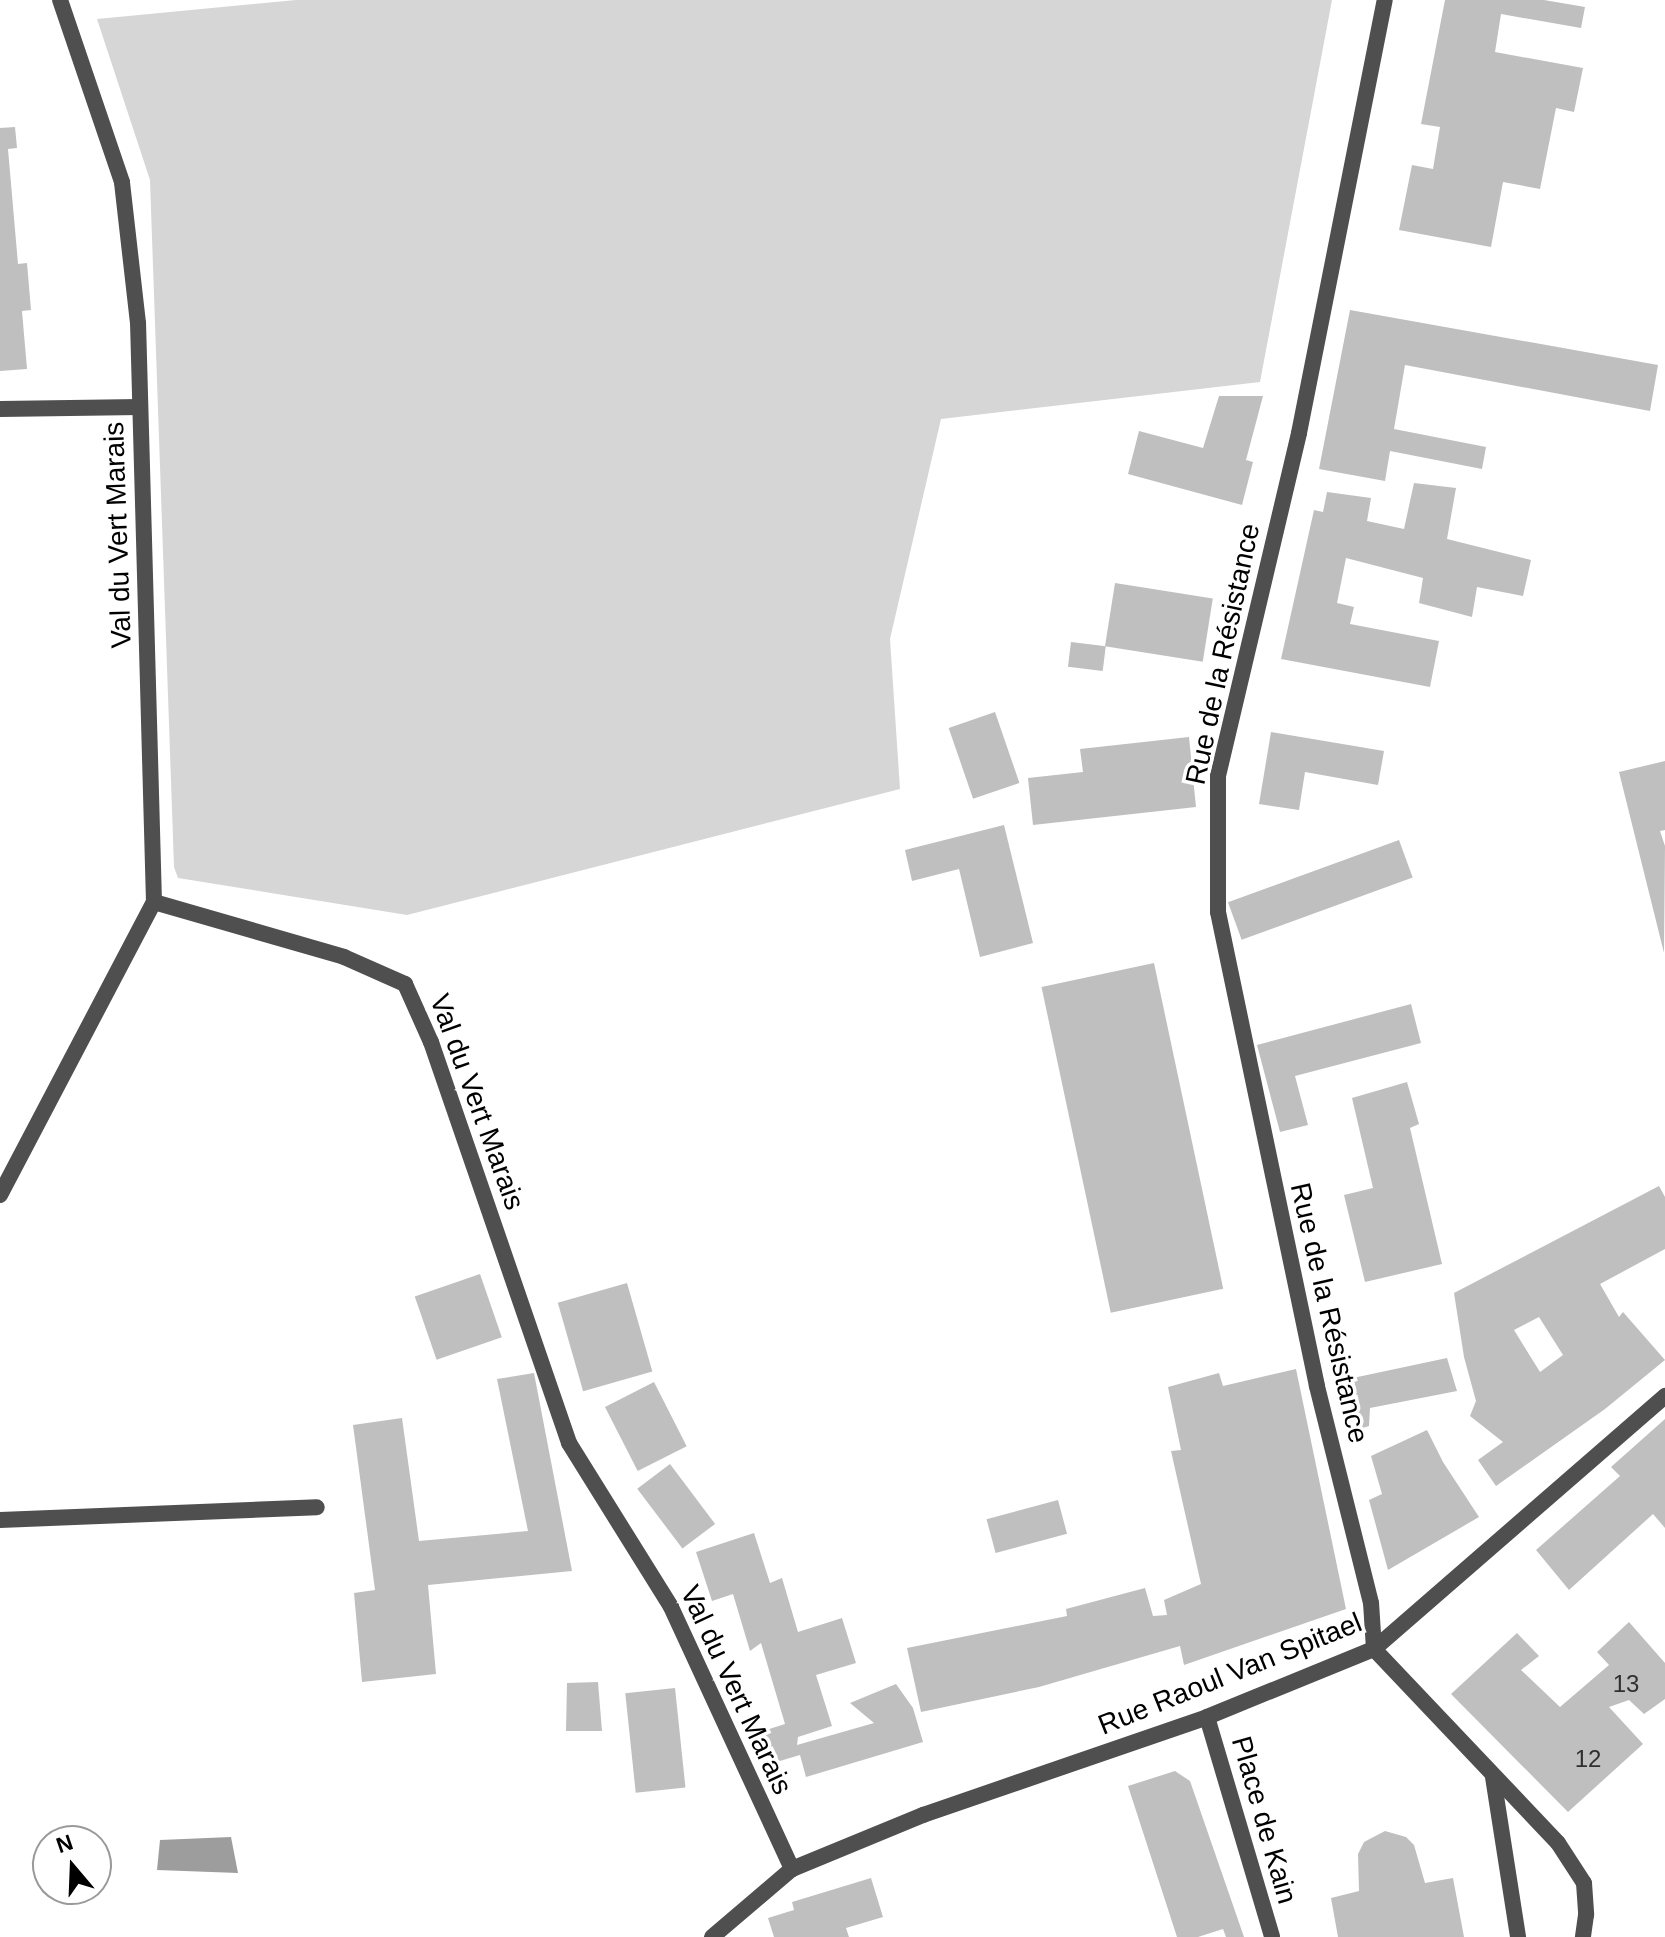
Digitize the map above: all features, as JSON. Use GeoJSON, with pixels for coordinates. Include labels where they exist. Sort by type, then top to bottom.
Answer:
{"type":"FeatureCollection","features":[{"type":"Feature","properties":{"kind":"street","name":"Val du Vert Marais"},"geometry":{"type":"LineString","coordinates":[[60,0],[122,182],[138,323],[154,902],[344,957],[405,984],[431,1042],[569,1443],[671,1607],[792,1869]]}},
{"type":"Feature","properties":{"kind":"street","name":"Rue de la Résistance"},"geometry":{"type":"LineString","coordinates":[[1374,1649],[1371,1603],[1304,1324],[1218,912],[1218,776],[1299,433],[1385,0]]}},
{"type":"Feature","properties":{"kind":"street"},"geometry":{"type":"LineString","coordinates":[[0,409],[140,407]]}},
{"type":"Feature","properties":{"kind":"street"},"geometry":{"type":"LineString","coordinates":[[0,1195],[154,902]]}},
{"type":"Feature","properties":{"kind":"street","name":"Rue Raoul Van Spitael"},"geometry":{"type":"LineString","coordinates":[[712,1937],[792,1869],[923,1815],[1207,1717],[1374,1649],[1665,1396]]}},
{"type":"Feature","properties":{"kind":"street"},"geometry":{"type":"LineString","coordinates":[[0,1520],[317,1507]]}},
{"type":"Feature","properties":{"kind":"street"},"geometry":{"type":"LineString","coordinates":[[1374,1649],[1558,1843],[1584,1883],[1586,1915],[1583,1937]]}},
{"type":"Feature","properties":{"kind":"street","name":"Place de Kain"},"geometry":{"type":"LineString","coordinates":[[1207,1717],[1272,1937]]}},
{"type":"Feature","properties":{"kind":"street"},"geometry":{"type":"LineString","coordinates":[[1493,1777],[1518,1937]]}},
{"type":"Feature","properties":{"kind":"shaded area"},"geometry":{"type":"Polygon","coordinates":[[[296,0],[1332,0],[1260,382],[941,419],[890,639],[900,789],[407,915],[178,878],[174,867],[150,180],[97,19],[296,0]]]}},
{"type":"Feature","properties":{"kind":"shaded area"},"geometry":{"type":"Polygon","coordinates":[[[231,1837],[238,1873],[157,1870],[160,1840],[231,1837]]]}},
{"type":"Feature","properties":{"kind":"building"},"geometry":{"type":"Polygon","coordinates":[[[1445,0],[1544,0],[1585,7],[1581,28],[1501,14],[1495,52],[1583,68],[1574,112],[1556,108],[1540,189],[1503,182],[1491,247],[1399,230],[1412,165],[1433,169],[1440,127],[1421,124],[1445,0]]]}},
{"type":"Feature","properties":{"kind":"building"},"geometry":{"type":"Polygon","coordinates":[[[15,127],[17,148],[8,149],[18,264],[27,263],[31,310],[22,311],[27,369],[0,371],[0,128],[15,127]]]}},
{"type":"Feature","properties":{"kind":"building"},"geometry":{"type":"Polygon","coordinates":[[[1350,310],[1658,365],[1650,411],[1405,365],[1394,429],[1486,447],[1482,469],[1390,451],[1385,481],[1319,469],[1350,310]]]}},
{"type":"Feature","properties":{"kind":"building"},"geometry":{"type":"Polygon","coordinates":[[[1219,396],[1263,396],[1246,460],[1253,462],[1242,505],[1128,474],[1139,431],[1203,448],[1219,396]]]}},
{"type":"Feature","properties":{"kind":"building"},"geometry":{"type":"Polygon","coordinates":[[[1414,483],[1456,488],[1447,539],[1531,560],[1523,596],[1477,587],[1472,617],[1419,603],[1423,578],[1346,558],[1337,603],[1354,607],[1350,624],[1439,641],[1430,687],[1281,659],[1314,510],[1323,512],[1327,492],[1371,498],[1367,521],[1404,529],[1414,483]]]}},
{"type":"Feature","properties":{"kind":"building"},"geometry":{"type":"Polygon","coordinates":[[[1115,583],[1213,598],[1203,662],[1105,646],[1115,583]]]}},
{"type":"Feature","properties":{"kind":"building"},"geometry":{"type":"Polygon","coordinates":[[[1071,642],[1106,646],[1103,671],[1068,667],[1071,642]]]}},
{"type":"Feature","properties":{"kind":"building"},"geometry":{"type":"Polygon","coordinates":[[[995,712],[1019,783],[973,799],[949,728],[995,712]]]}},
{"type":"Feature","properties":{"kind":"building"},"geometry":{"type":"Polygon","coordinates":[[[1271,732],[1384,751],[1378,785],[1305,772],[1299,810],[1259,804],[1271,732]]]}},
{"type":"Feature","properties":{"kind":"building"},"geometry":{"type":"Polygon","coordinates":[[[1189,737],[1196,807],[1033,825],[1028,778],[1083,772],[1080,749],[1189,737]]]}},
{"type":"Feature","properties":{"kind":"building"},"geometry":{"type":"Polygon","coordinates":[[[1665,761],[1665,830],[1660,831],[1665,846],[1664,953],[1619,772],[1665,761]]]}},
{"type":"Feature","properties":{"kind":"building"},"geometry":{"type":"Polygon","coordinates":[[[1004,825],[1033,943],[980,957],[959,869],[912,881],[905,850],[1004,825]]]}},
{"type":"Feature","properties":{"kind":"building"},"geometry":{"type":"Polygon","coordinates":[[[1399,840],[1413,878],[1242,940],[1228,902],[1399,840]]]}},
{"type":"Feature","properties":{"kind":"building"},"geometry":{"type":"Polygon","coordinates":[[[1154,963],[1223,1289],[1111,1313],[1042,987],[1154,963]]]}},
{"type":"Feature","properties":{"kind":"building"},"geometry":{"type":"Polygon","coordinates":[[[1411,1004],[1421,1043],[1295,1076],[1308,1125],[1280,1132],[1257,1045],[1411,1004]]]}},
{"type":"Feature","properties":{"kind":"building"},"geometry":{"type":"Polygon","coordinates":[[[1407,1082],[1419,1124],[1410,1128],[1442,1264],[1365,1282],[1344,1195],[1373,1188],[1352,1098],[1407,1082]]]}},
{"type":"Feature","properties":{"kind":"building"},"geometry":{"type":"Polygon","coordinates":[[[1659,1186],[1665,1197],[1665,1249],[1600,1284],[1619,1317],[1623,1312],[1665,1360],[1605,1409],[1496,1486],[1478,1460],[1503,1442],[1470,1416],[1476,1401],[1464,1357],[1454,1293],[1659,1186]],[[1539,1317],[1514,1330],[1540,1372],[1563,1355],[1539,1317]]]}},
{"type":"Feature","properties":{"kind":"building"},"geometry":{"type":"Polygon","coordinates":[[[480,1274],[502,1337],[437,1360],[415,1296],[480,1274]]]}},
{"type":"Feature","properties":{"kind":"building"},"geometry":{"type":"Polygon","coordinates":[[[627,1283],[652,1371],[583,1391],[558,1303],[627,1283]]]}},
{"type":"Feature","properties":{"kind":"building"},"geometry":{"type":"Polygon","coordinates":[[[1447,1358],[1457,1391],[1370,1408],[1369,1426],[1347,1433],[1334,1382],[1447,1358]]]}},
{"type":"Feature","properties":{"kind":"building"},"geometry":{"type":"Polygon","coordinates":[[[1296,1369],[1346,1609],[1184,1665],[1180,1646],[1039,1687],[921,1712],[907,1648],[1067,1616],[1066,1609],[1145,1588],[1153,1616],[1167,1615],[1164,1600],[1201,1584],[1171,1451],[1181,1450],[1168,1387],[1219,1373],[1223,1386],[1296,1369]]]}},
{"type":"Feature","properties":{"kind":"building"},"geometry":{"type":"Polygon","coordinates":[[[534,1373],[572,1571],[428,1585],[436,1674],[362,1682],[354,1593],[375,1590],[353,1425],[402,1418],[419,1541],[528,1531],[497,1379],[534,1373]]]}},
{"type":"Feature","properties":{"kind":"building"},"geometry":{"type":"Polygon","coordinates":[[[654,1382],[687,1446],[638,1471],[605,1407],[654,1382]]]}},
{"type":"Feature","properties":{"kind":"building"},"geometry":{"type":"Polygon","coordinates":[[[1665,1419],[1665,1528],[1653,1514],[1569,1590],[1536,1550],[1620,1476],[1611,1467],[1665,1419]]]}},
{"type":"Feature","properties":{"kind":"building"},"geometry":{"type":"Polygon","coordinates":[[[1427,1430],[1443,1462],[1479,1517],[1388,1570],[1369,1500],[1382,1494],[1371,1456],[1427,1430]]]}},
{"type":"Feature","properties":{"kind":"building"},"geometry":{"type":"Polygon","coordinates":[[[670,1464],[715,1524],[682,1549],[637,1489],[670,1464]]]}},
{"type":"Feature","properties":{"kind":"building"},"geometry":{"type":"Polygon","coordinates":[[[1058,1500],[1067,1534],[996,1553],[987,1519],[1058,1500]]]}},
{"type":"Feature","properties":{"kind":"building"},"geometry":{"type":"Polygon","coordinates":[[[754,1533],[770,1583],[782,1578],[798,1632],[842,1618],[856,1663],[816,1675],[832,1726],[798,1737],[797,1745],[874,1723],[850,1703],[896,1684],[913,1708],[923,1742],[806,1777],[800,1755],[773,1763],[763,1731],[785,1724],[761,1643],[750,1651],[733,1594],[712,1601],[696,1552],[754,1533]]]}},
{"type":"Feature","properties":{"kind":"building"},"geometry":{"type":"Polygon","coordinates":[[[1629,1622],[1665,1663],[1665,1699],[1644,1714],[1629,1700],[1609,1707],[1643,1744],[1568,1812],[1451,1694],[1517,1633],[1539,1656],[1521,1670],[1560,1707],[1609,1665],[1597,1652],[1629,1622]]]}},
{"type":"Feature","properties":{"kind":"building"},"geometry":{"type":"Polygon","coordinates":[[[598,1682],[602,1731],[566,1731],[567,1683],[598,1682]]]}},
{"type":"Feature","properties":{"kind":"building"},"geometry":{"type":"Polygon","coordinates":[[[675,1688],[685,1787],[636,1793],[625,1693],[675,1688]]]}},
{"type":"Feature","properties":{"kind":"building"},"geometry":{"type":"Polygon","coordinates":[[[1175,1771],[1190,1781],[1244,1937],[1226,1937],[1223,1929],[1198,1937],[1177,1937],[1128,1786],[1175,1771]]]}},
{"type":"Feature","properties":{"kind":"building"},"geometry":{"type":"Polygon","coordinates":[[[1385,1831],[1406,1837],[1414,1845],[1425,1883],[1453,1878],[1464,1937],[1338,1937],[1331,1898],[1359,1891],[1358,1854],[1364,1842],[1385,1831]]]}},
{"type":"Feature","properties":{"kind":"building"},"geometry":{"type":"Polygon","coordinates":[[[871,1878],[883,1917],[846,1928],[849,1937],[774,1937],[768,1918],[794,1910],[792,1902],[871,1878]]]}}]}
